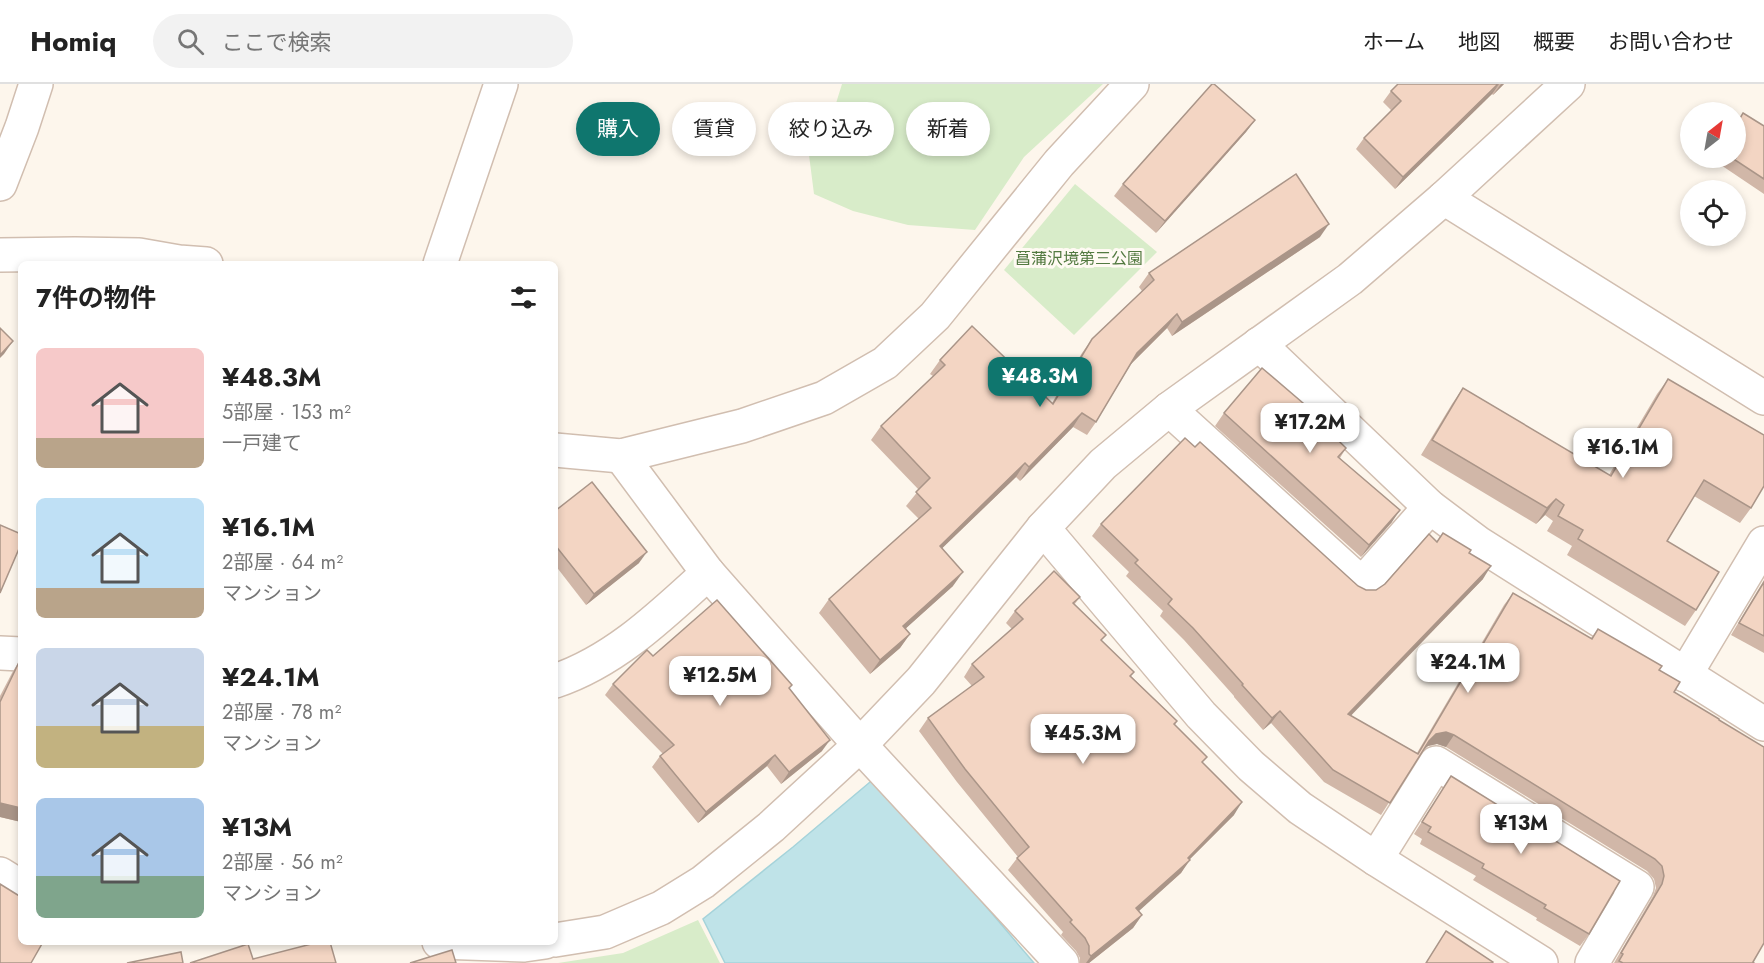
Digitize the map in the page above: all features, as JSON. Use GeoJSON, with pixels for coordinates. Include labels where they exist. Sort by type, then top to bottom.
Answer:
{"type":"FeatureCollection","features":[{"type":"Feature","properties":{"kind":"street"},"geometry":{"type":"LineString","coordinates":[[0,184],[36,84]]}},
{"type":"Feature","properties":{"kind":"street"},"geometry":{"type":"LineString","coordinates":[[441,261],[501,84]]}},
{"type":"Feature","properties":{"kind":"street"},"geometry":{"type":"LineString","coordinates":[[558,450],[621,456],[742,426],[824,398],[885,363],[935,316],[1059,163],[1132,84]]}},
{"type":"Feature","properties":{"kind":"street"},"geometry":{"type":"LineString","coordinates":[[558,940],[605,932],[661,908],[703,882],[771,827],[860,745],[921,681],[1043,528],[1103,464],[1169,409],[1350,279],[1444,198],[1568,84]]}},
{"type":"Feature","properties":{"kind":"street"},"geometry":{"type":"LineString","coordinates":[[1444,198],[1764,398]]}},
{"type":"Feature","properties":{"kind":"street"},"geometry":{"type":"LineString","coordinates":[[0,255],[139,255],[176,261]]}},
{"type":"Feature","properties":{"kind":"street"},"geometry":{"type":"LineString","coordinates":[[1259,344],[1430,507],[1478,543],[1764,724]]}},
{"type":"Feature","properties":{"kind":"street"},"geometry":{"type":"LineString","coordinates":[[1169,409],[1362,584],[1430,507]]}},
{"type":"Feature","properties":{"kind":"street"},"geometry":{"type":"LineString","coordinates":[[621,456],[708,573],[860,745],[1062,963]]}},
{"type":"Feature","properties":{"kind":"street"},"geometry":{"type":"LineString","coordinates":[[1043,528],[1201,715],[1251,766],[1300,808],[1541,963]]}},
{"type":"Feature","properties":{"kind":"street"},"geometry":{"type":"LineString","coordinates":[[1685,675],[1764,543]]}},
{"type":"Feature","properties":{"kind":"street"},"geometry":{"type":"LineString","coordinates":[[558,680],[611,654],[638,635],[708,573]]}},
{"type":"Feature","properties":{"kind":"street"},"geometry":{"type":"LineString","coordinates":[[1376,859],[1436,763],[1637,887],[1592,963]]}},
{"type":"Feature","properties":{"kind":"street"},"geometry":{"type":"LineString","coordinates":[[0,874],[18,885]]}},
{"type":"Feature","properties":{"kind":"green space"},"geometry":{"type":"Polygon","coordinates":[[[842,84],[1103,84],[1024,157],[975,230],[908,225],[853,211],[814,194],[809,156],[894,156],[894,102],[836,102],[842,84]]]}},
{"type":"Feature","properties":{"kind":"green space","name":"菖蒲沢境第三公園"},"geometry":{"type":"Polygon","coordinates":[[[1075,184],[1157,252],[1074,335],[1004,270],[1075,184]]]}},
{"type":"Feature","properties":{"kind":"green space"},"geometry":{"type":"Polygon","coordinates":[[[698,920],[720,963],[558,963],[623,953],[698,920]]]}},
{"type":"Feature","properties":{"kind":"water"},"geometry":{"type":"Polygon","coordinates":[[[876,777],[1034,963],[725,963],[703,919],[876,777]]]}},
{"type":"Feature","properties":{"kind":"building"},"geometry":{"type":"Polygon","coordinates":[[[1212,84],[1255,120],[1165,221],[1123,184],[1212,84]]]}},
{"type":"Feature","properties":{"kind":"building"},"geometry":{"type":"Polygon","coordinates":[[[1398,84],[1498,84],[1403,177],[1364,138],[1401,101],[1391,91],[1398,84]]]}},
{"type":"Feature","properties":{"kind":"building"},"geometry":{"type":"Polygon","coordinates":[[[1746,115],[1764,126],[1764,179],[1746,167],[1746,115]]]}},
{"type":"Feature","properties":{"kind":"building"},"geometry":{"type":"Polygon","coordinates":[[[1296,174],[1329,224],[1182,322],[1177,314],[1137,353],[1096,422],[1082,413],[1029,467],[1025,463],[940,546],[963,572],[903,626],[910,634],[880,660],[829,599],[931,508],[916,492],[930,478],[881,426],[945,365],[940,360],[972,326],[1053,404],[1092,339],[1154,280],[1149,273],[1296,174]]]}},
{"type":"Feature","properties":{"kind":"building"},"geometry":{"type":"Polygon","coordinates":[[[0,328],[13,341],[0,355],[0,328]]]}},
{"type":"Feature","properties":{"kind":"building"},"geometry":{"type":"Polygon","coordinates":[[[1262,368],[1310,409],[1308,411],[1346,448],[1338,457],[1400,510],[1369,545],[1224,413],[1262,368]]]}},
{"type":"Feature","properties":{"kind":"building"},"geometry":{"type":"Polygon","coordinates":[[[1668,379],[1764,435],[1764,486],[1751,508],[1704,480],[1667,541],[1719,572],[1696,610],[1578,539],[1583,530],[1558,516],[1564,505],[1556,499],[1547,508],[1432,440],[1463,388],[1611,476],[1668,379]]]}},
{"type":"Feature","properties":{"kind":"building"},"geometry":{"type":"Polygon","coordinates":[[[1185,438],[1195,447],[1200,442],[1358,586],[1366,590],[1376,590],[1385,584],[1429,534],[1437,542],[1443,533],[1471,550],[1469,553],[1491,566],[1348,714],[1418,754],[1513,593],[1592,639],[1598,629],[1662,666],[1659,670],[1680,682],[1674,692],[1764,747],[1764,943],[1754,963],[1623,963],[1619,961],[1623,954],[1621,953],[1662,884],[1664,876],[1662,866],[1655,859],[1454,735],[1446,732],[1436,734],[1429,741],[1390,803],[1333,770],[1280,711],[1272,718],[1193,628],[1168,604],[1172,599],[1135,563],[1138,560],[1101,524],[1185,438]]]}},
{"type":"Feature","properties":{"kind":"building"},"geometry":{"type":"Polygon","coordinates":[[[592,482],[647,552],[594,594],[558,549],[558,509],[592,482]]]}},
{"type":"Feature","properties":{"kind":"building"},"geometry":{"type":"Polygon","coordinates":[[[0,525],[18,533],[18,551],[0,593],[0,525]]]}},
{"type":"Feature","properties":{"kind":"building"},"geometry":{"type":"Polygon","coordinates":[[[1054,571],[1080,597],[1073,603],[1106,635],[1101,640],[1134,672],[1130,676],[1177,721],[1174,724],[1207,757],[1202,762],[1242,802],[1188,858],[1190,860],[1136,908],[1142,915],[1091,956],[1085,938],[1070,922],[1072,920],[1017,858],[1029,847],[965,769],[928,718],[984,677],[972,664],[1023,619],[1015,611],[1054,571]]]}},
{"type":"Feature","properties":{"kind":"building"},"geometry":{"type":"Polygon","coordinates":[[[1764,582],[1764,636],[1739,623],[1764,582]]]}},
{"type":"Feature","properties":{"kind":"building"},"geometry":{"type":"Polygon","coordinates":[[[717,600],[792,685],[789,688],[830,740],[789,772],[775,755],[706,812],[660,756],[674,745],[613,684],[647,650],[653,656],[717,600]]]}},
{"type":"Feature","properties":{"kind":"building"},"geometry":{"type":"Polygon","coordinates":[[[18,664],[18,807],[0,803],[0,702],[18,664]]]}},
{"type":"Feature","properties":{"kind":"building"},"geometry":{"type":"Polygon","coordinates":[[[1451,776],[1620,881],[1589,934],[1544,908],[1546,905],[1482,868],[1484,864],[1428,832],[1431,827],[1422,822],[1451,776]]]}},
{"type":"Feature","properties":{"kind":"building"},"geometry":{"type":"Polygon","coordinates":[[[0,884],[18,895],[18,945],[41,945],[31,963],[0,963],[0,884]]]}},
{"type":"Feature","properties":{"kind":"building"},"geometry":{"type":"Polygon","coordinates":[[[1446,931],[1493,962],[1426,963],[1446,931]]]}},
{"type":"Feature","properties":{"kind":"building"},"geometry":{"type":"Polygon","coordinates":[[[245,945],[248,945],[253,959],[307,945],[331,945],[336,963],[190,963],[245,945]]]}},
{"type":"Feature","properties":{"kind":"building"},"geometry":{"type":"Polygon","coordinates":[[[452,950],[456,963],[410,963],[452,950]]]}},
{"type":"Feature","properties":{"kind":"building"},"geometry":{"type":"Polygon","coordinates":[[[181,952],[183,963],[127,963],[181,952]]]}}]}
